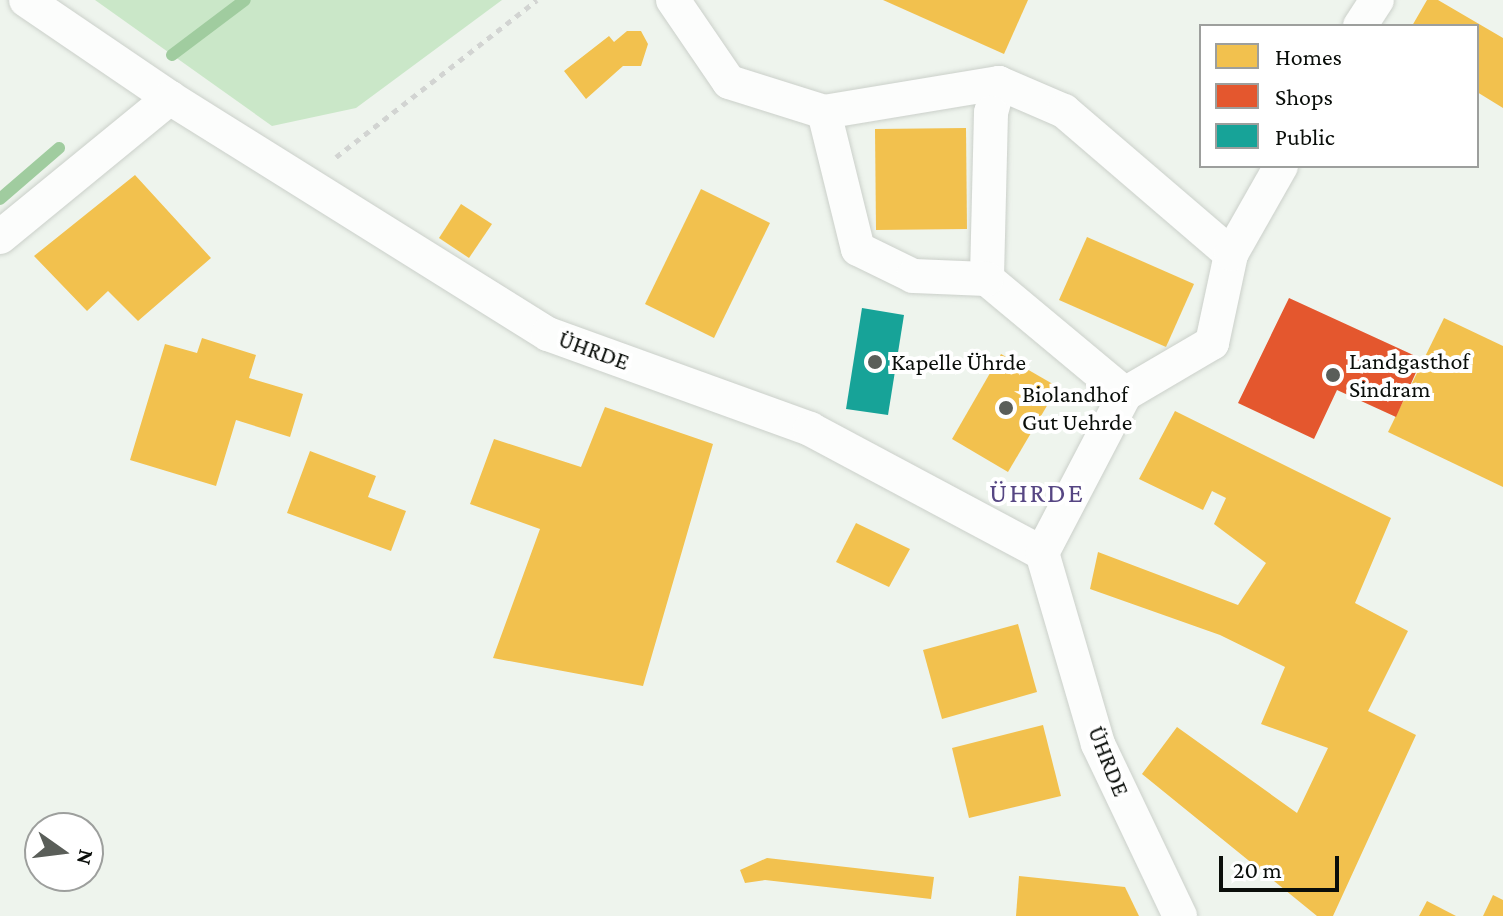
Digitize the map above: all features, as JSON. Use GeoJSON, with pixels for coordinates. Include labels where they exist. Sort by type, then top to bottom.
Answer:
{"type":"FeatureCollection","features":[{"type":"Feature","properties":{"kind":"street","name":"ÜHRDE"},"geometry":{"type":"LineString","coordinates":[[26,0],[170,98],[548,334],[810,429],[1042,553],[1098,744],[1180,916]]}},
{"type":"Feature","properties":{"kind":"street"},"geometry":{"type":"LineString","coordinates":[[673,0],[729,82],[824,112],[999,83],[1064,111],[1231,254]]}},
{"type":"Feature","properties":{"kind":"street"},"geometry":{"type":"LineString","coordinates":[[1361,24],[1377,0]]}},
{"type":"Feature","properties":{"kind":"street"},"geometry":{"type":"LineString","coordinates":[[987,279],[991,113],[999,83]]}},
{"type":"Feature","properties":{"kind":"street"},"geometry":{"type":"LineString","coordinates":[[0,237],[170,98]]}},
{"type":"Feature","properties":{"kind":"street"},"geometry":{"type":"LineString","coordinates":[[824,112],[858,249],[913,276],[987,279],[1125,394]]}},
{"type":"Feature","properties":{"kind":"street"},"geometry":{"type":"LineString","coordinates":[[1042,553],[1125,394],[1212,343],[1231,254],[1280,168]]}},
{"type":"Feature","properties":{"kind":"path"},"geometry":{"type":"LineString","coordinates":[[304,183],[537,0]]}},
{"type":"Feature","properties":{"kind":"green space"},"geometry":{"type":"Polygon","coordinates":[[[95,0],[502,0],[356,108],[272,126],[95,0]]]}},
{"type":"Feature","properties":{"kind":"building: Homes"},"geometry":{"type":"Polygon","coordinates":[[[883,0],[1028,0],[1004,54],[883,0]]]}},
{"type":"Feature","properties":{"kind":"building: Homes"},"geometry":{"type":"Polygon","coordinates":[[[1427,0],[1438,0],[1503,38],[1503,108],[1479,93],[1479,24],[1413,24],[1427,0]]]}},
{"type":"Feature","properties":{"kind":"building: Homes"},"geometry":{"type":"Polygon","coordinates":[[[627,31],[641,31],[648,44],[641,66],[623,66],[586,99],[564,71],[609,36],[614,42],[627,31]]]}},
{"type":"Feature","properties":{"kind":"building: Homes"},"geometry":{"type":"Polygon","coordinates":[[[966,128],[967,229],[876,230],[875,129],[966,128]]]}},
{"type":"Feature","properties":{"kind":"building: Homes"},"geometry":{"type":"Polygon","coordinates":[[[135,175],[211,258],[138,321],[108,291],[87,311],[34,256],[135,175]]]}},
{"type":"Feature","properties":{"kind":"building: Homes"},"geometry":{"type":"Polygon","coordinates":[[[701,189],[770,223],[714,338],[645,304],[701,189]]]}},
{"type":"Feature","properties":{"kind":"building: Homes"},"geometry":{"type":"Polygon","coordinates":[[[461,204],[492,224],[469,258],[439,238],[461,204]]]}},
{"type":"Feature","properties":{"kind":"building: Homes"},"geometry":{"type":"Polygon","coordinates":[[[1087,237],[1194,284],[1166,347],[1059,300],[1087,237]]]}},
{"type":"Feature","properties":{"kind":"building: Homes"},"geometry":{"type":"Polygon","coordinates":[[[1444,318],[1503,346],[1503,487],[1388,432],[1444,318]]]}},
{"type":"Feature","properties":{"kind":"building: Homes"},"geometry":{"type":"Polygon","coordinates":[[[202,338],[256,355],[249,378],[303,394],[290,437],[236,420],[216,486],[130,460],[165,344],[197,353],[202,338]]]}},
{"type":"Feature","properties":{"kind":"building: Homes"},"geometry":{"type":"Polygon","coordinates":[[[1001,354],[1058,387],[1008,472],[952,439],[1001,354]]]}},
{"type":"Feature","properties":{"kind":"building: Homes"},"geometry":{"type":"Polygon","coordinates":[[[605,407],[713,444],[643,686],[493,658],[540,529],[470,504],[494,439],[581,467],[605,407]]]}},
{"type":"Feature","properties":{"kind":"building: Homes"},"geometry":{"type":"Polygon","coordinates":[[[1175,411],[1391,518],[1355,603],[1408,631],[1368,711],[1416,735],[1333,916],[1317,916],[1142,774],[1177,727],[1297,813],[1328,748],[1261,724],[1285,667],[1220,635],[1090,589],[1098,552],[1238,605],[1266,563],[1214,524],[1226,498],[1212,491],[1203,510],[1139,479],[1175,411]]]}},
{"type":"Feature","properties":{"kind":"building: Homes"},"geometry":{"type":"Polygon","coordinates":[[[310,451],[376,476],[368,497],[406,511],[391,551],[287,513],[310,451]]]}},
{"type":"Feature","properties":{"kind":"building: Homes"},"geometry":{"type":"Polygon","coordinates":[[[856,523],[910,549],[889,587],[836,562],[856,523]]]}},
{"type":"Feature","properties":{"kind":"building: Homes"},"geometry":{"type":"Polygon","coordinates":[[[1018,624],[1037,692],[942,719],[923,650],[1018,624]]]}},
{"type":"Feature","properties":{"kind":"building: Homes"},"geometry":{"type":"Polygon","coordinates":[[[1043,725],[1061,796],[969,818],[952,748],[1043,725]]]}},
{"type":"Feature","properties":{"kind":"building: Homes"},"geometry":{"type":"Polygon","coordinates":[[[767,858],[934,877],[931,899],[765,880],[745,883],[740,870],[767,858]]]}},
{"type":"Feature","properties":{"kind":"building: Homes"},"geometry":{"type":"Polygon","coordinates":[[[1019,876],[1125,887],[1139,916],[1016,916],[1019,876]]]}},
{"type":"Feature","properties":{"kind":"building: Homes"},"geometry":{"type":"Polygon","coordinates":[[[1493,895],[1503,900],[1503,916],[1483,916],[1493,895]]]}},
{"type":"Feature","properties":{"kind":"building: Homes"},"geometry":{"type":"Polygon","coordinates":[[[1427,901],[1456,916],[1419,916],[1427,901]]]}},
{"type":"Feature","properties":{"kind":"building: Shops","name":"Landgasthof Sindram"},"geometry":{"type":"Polygon","coordinates":[[[1289,298],[1422,359],[1396,417],[1337,390],[1314,439],[1238,403],[1289,298]]]}},
{"type":"Feature","properties":{"kind":"building: Public","name":"Kapelle Ührde"},"geometry":{"type":"Polygon","coordinates":[[[862,308],[904,315],[888,415],[846,409],[862,308]]]}},
{"type":"Feature","properties":{"kind":"waterway"},"geometry":{"type":"LineString","coordinates":[[172,55],[245,0]]}},
{"type":"Feature","properties":{"kind":"waterway"},"geometry":{"type":"LineString","coordinates":[[0,199],[59,148]]}},
{"type":"Feature","properties":{"kind":"place","name":"Kapelle Ührde"},"geometry":{"type":"Point","coordinates":[875,362]}},
{"type":"Feature","properties":{"kind":"place","name":"Landgasthof Sindram"},"geometry":{"type":"Point","coordinates":[1333,375]}},
{"type":"Feature","properties":{"kind":"place","name":"Biolandhof Gut Uehrde"},"geometry":{"type":"Point","coordinates":[1006,408]}},
{"type":"Feature","properties":{"kind":"district","name":"ÜHRDE"},"geometry":{"type":"Point","coordinates":[1037,493]}}]}
